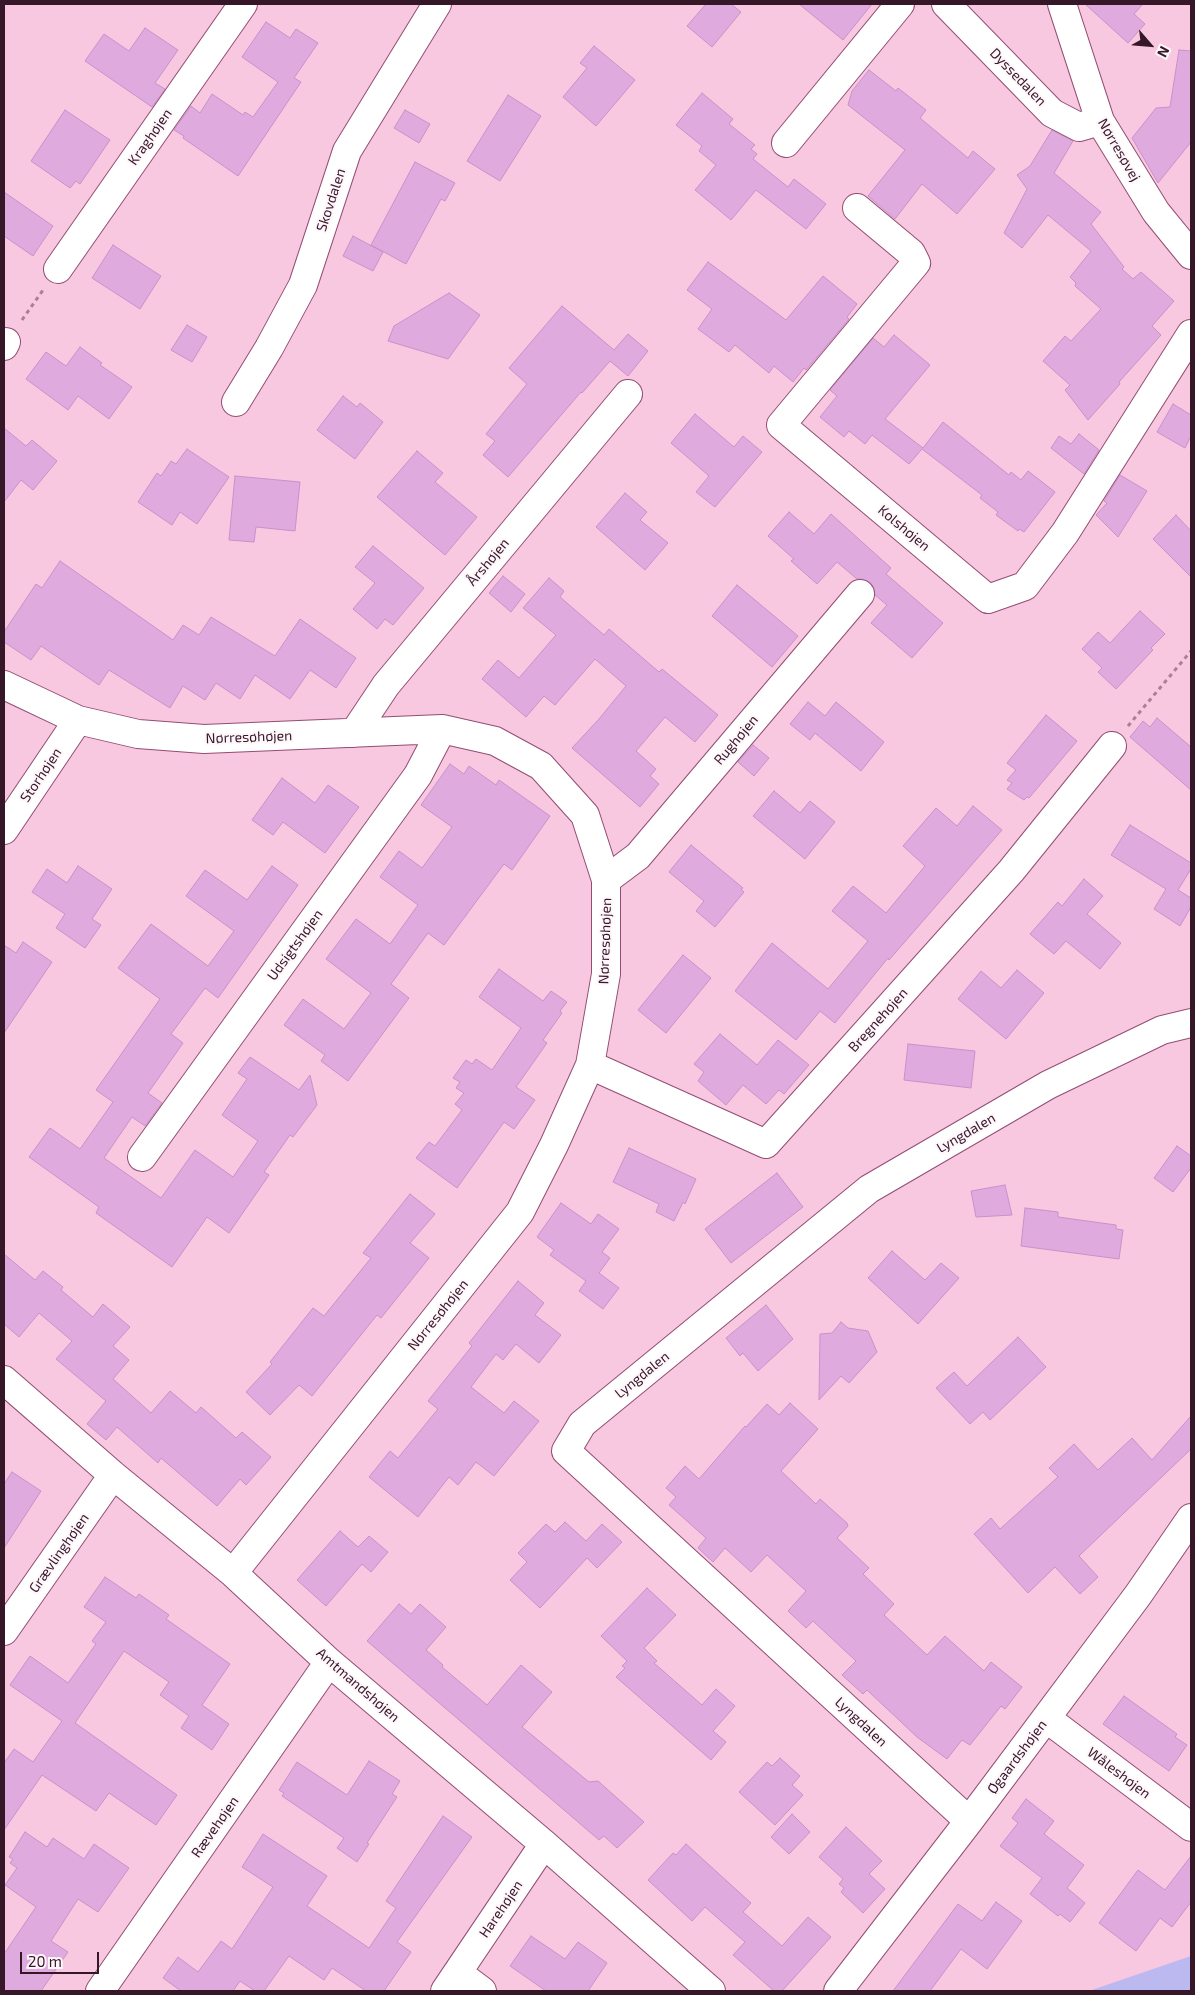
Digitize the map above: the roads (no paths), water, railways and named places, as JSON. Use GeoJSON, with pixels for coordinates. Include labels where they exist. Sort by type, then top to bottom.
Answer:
{"type":"FeatureCollection","features":[{"type":"Feature","properties":{"kind":"street","name":"Kraghøjen"},"geometry":{"type":"LineString","coordinates":[[58,270],[243,4]]}},
{"type":"Feature","properties":{"kind":"street","name":"Skovdalen"},"geometry":{"type":"LineString","coordinates":[[236,402],[269,348],[303,285],[347,151],[437,4]]}},
{"type":"Feature","properties":{"kind":"street"},"geometry":{"type":"LineString","coordinates":[[786,143],[900,4]]}},
{"type":"Feature","properties":{"kind":"street","name":"Dyssedalen"},"geometry":{"type":"LineString","coordinates":[[946,4],[1052,113],[1079,128],[1100,120]]}},
{"type":"Feature","properties":{"kind":"street","name":"Nørresøvej"},"geometry":{"type":"LineString","coordinates":[[1062,4],[1100,120],[1156,212],[1191,255]]}},
{"type":"Feature","properties":{"kind":"street","name":"Kolshøjen"},"geometry":{"type":"LineString","coordinates":[[857,208],[911,253],[916,263],[782,425],[988,599],[1025,586],[1065,533],[1191,334]]}},
{"type":"Feature","properties":{"kind":"street","name":"Årshøjen"},"geometry":{"type":"LineString","coordinates":[[354,733],[386,685],[628,394]]}},
{"type":"Feature","properties":{"kind":"street","name":"Rughøjen"},"geometry":{"type":"LineString","coordinates":[[606,880],[638,856],[860,594]]}},
{"type":"Feature","properties":{"kind":"street","name":"Nørresøhøjen"},"geometry":{"type":"LineString","coordinates":[[4,685],[78,720],[138,734],[204,739],[442,729],[495,741],[541,766],[585,815],[606,880],[606,974],[590,1065],[554,1145],[520,1212],[233,1573]]}},
{"type":"Feature","properties":{"kind":"street","name":"Storhøjen"},"geometry":{"type":"LineString","coordinates":[[4,830],[78,720]]}},
{"type":"Feature","properties":{"kind":"street","name":"Udsigtshøjen"},"geometry":{"type":"LineString","coordinates":[[142,1158],[418,776],[442,729]]}},
{"type":"Feature","properties":{"kind":"street","name":"Bregnehøjen"},"geometry":{"type":"LineString","coordinates":[[590,1065],[766,1144],[1011,871],[1112,746]]}},
{"type":"Feature","properties":{"kind":"street","name":"Lyngdalen"},"geometry":{"type":"LineString","coordinates":[[969,1821],[566,1451],[582,1424],[869,1189],[1048,1085],[1162,1030],[1191,1023]]}},
{"type":"Feature","properties":{"kind":"street","name":"Amtmandshøjen"},"geometry":{"type":"LineString","coordinates":[[4,1380],[113,1475],[233,1573],[329,1662],[544,1844],[711,1991]]}},
{"type":"Feature","properties":{"kind":"street","name":"Grævlinghøjen"},"geometry":{"type":"LineString","coordinates":[[4,1631],[113,1475]]}},
{"type":"Feature","properties":{"kind":"street","name":"Øgaardshøjen"},"geometry":{"type":"LineString","coordinates":[[838,1991],[969,1821],[1138,1595],[1191,1518]]}},
{"type":"Feature","properties":{"kind":"street","name":"Rævehøjen"},"geometry":{"type":"LineString","coordinates":[[100,1991],[329,1662]]}},
{"type":"Feature","properties":{"kind":"street","name":"Wåleshøjen"},"geometry":{"type":"LineString","coordinates":[[1046,1718],[1191,1827]]}},
{"type":"Feature","properties":{"kind":"street","name":"Harehøjen"},"geometry":{"type":"LineString","coordinates":[[482,1991],[452,1982],[544,1844]]}}]}
